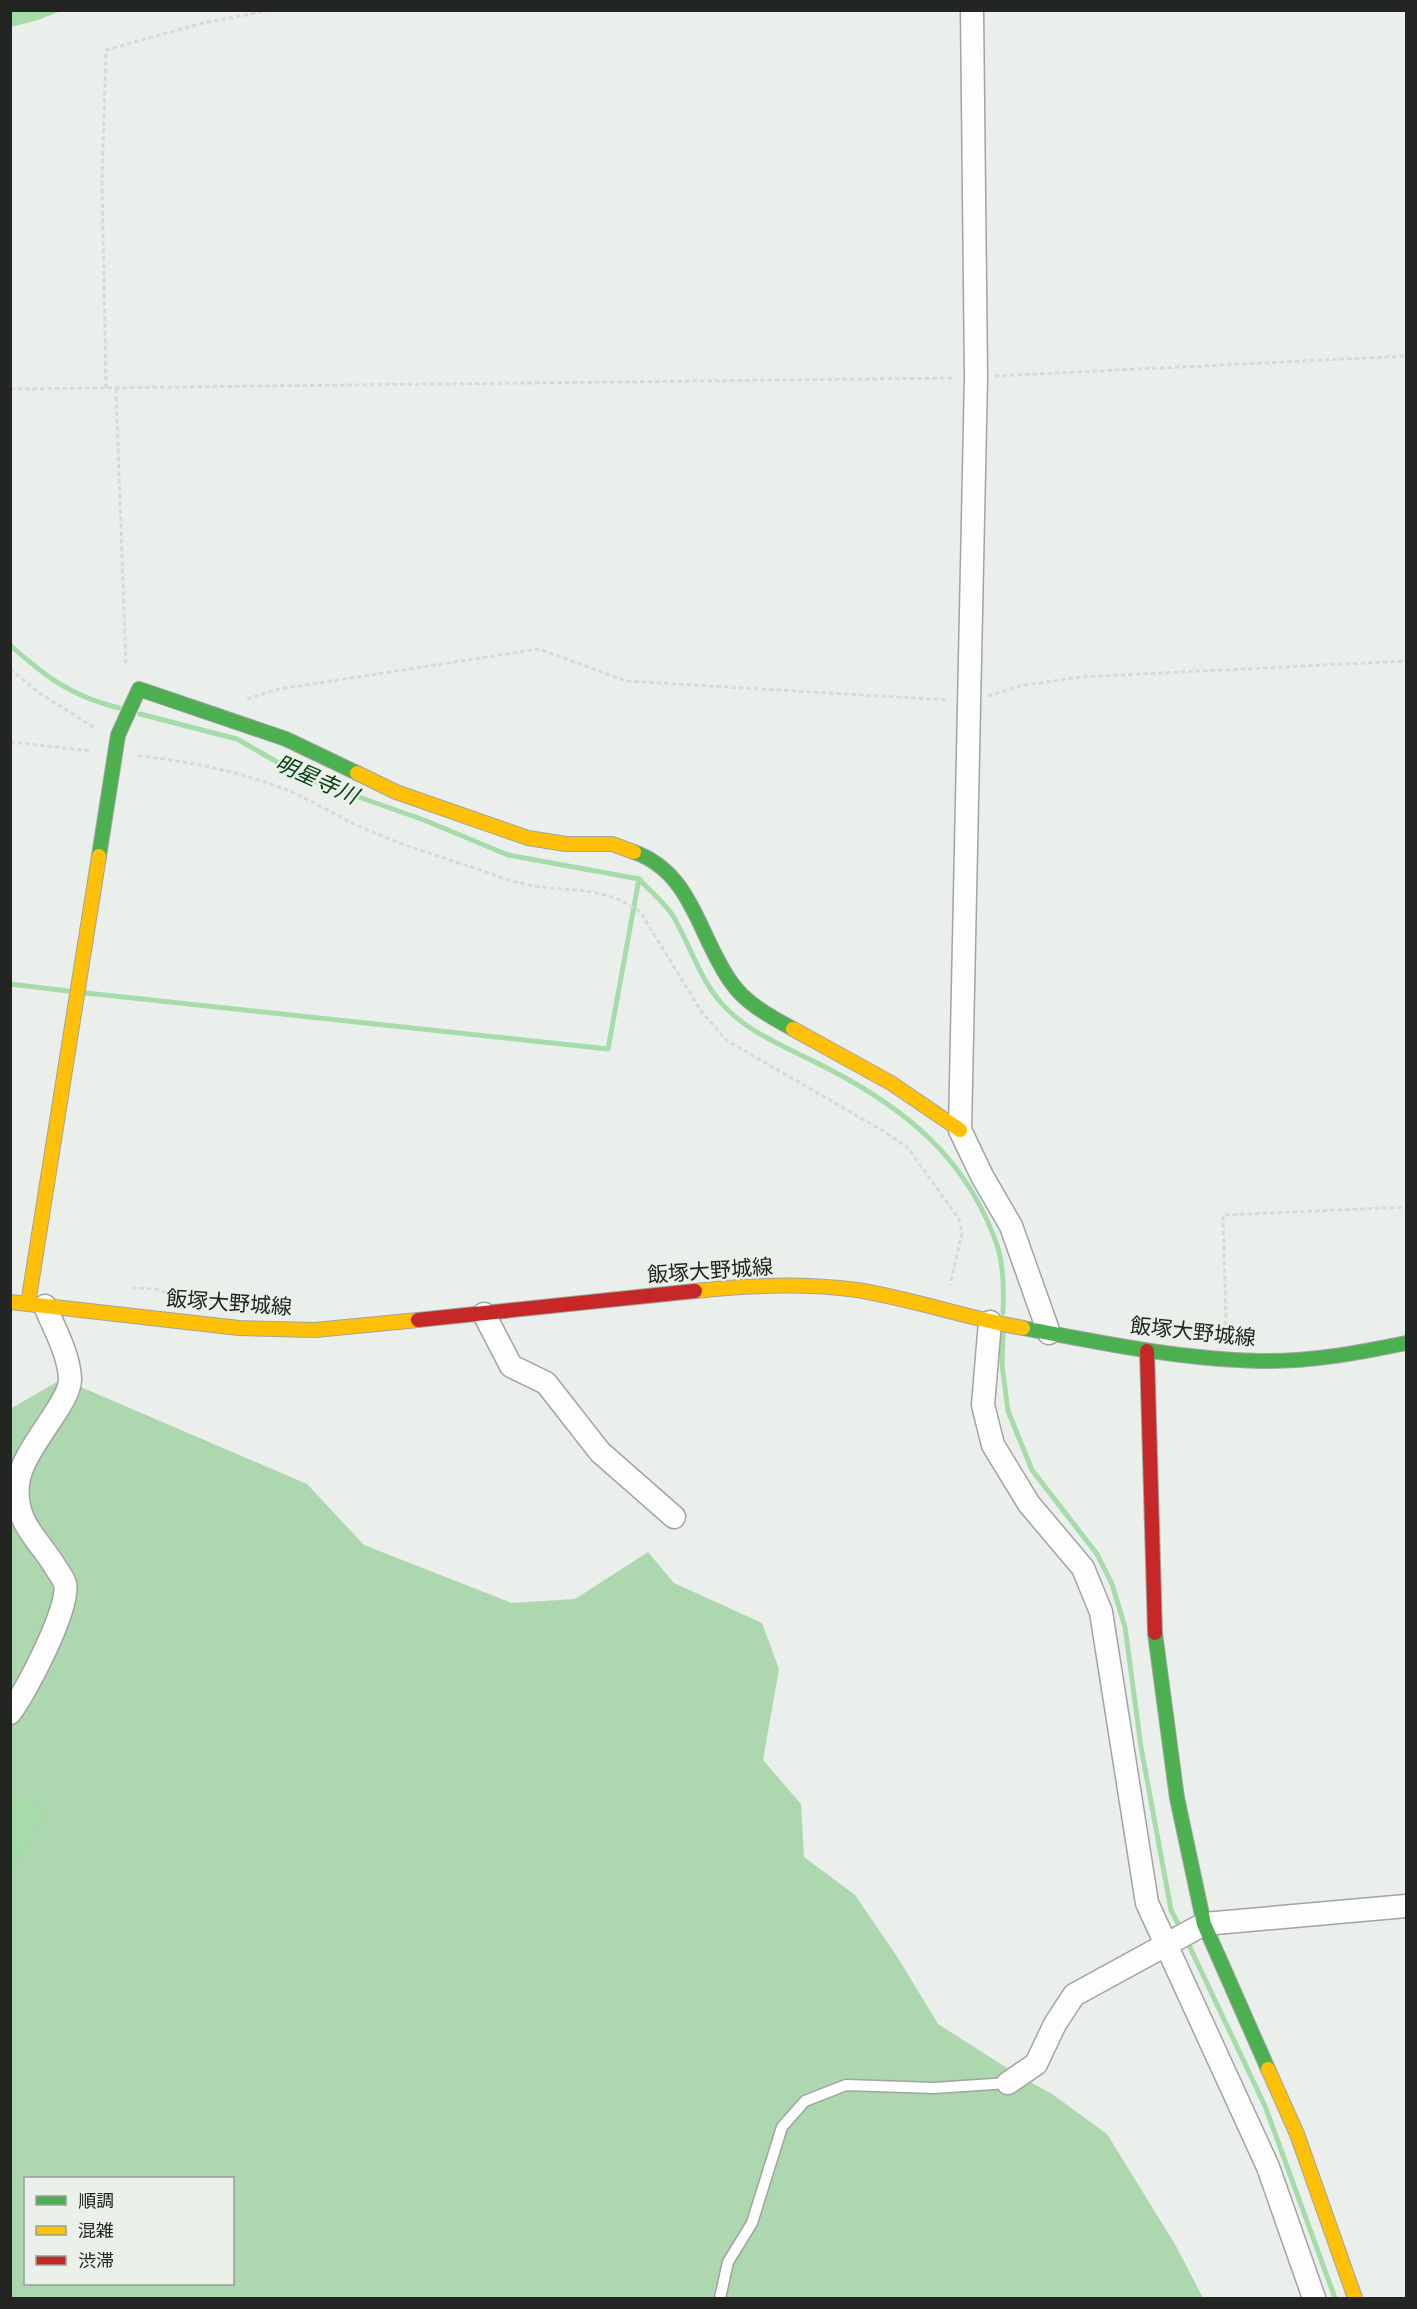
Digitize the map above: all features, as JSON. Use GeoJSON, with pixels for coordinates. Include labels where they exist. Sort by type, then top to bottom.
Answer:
{"type":"FeatureCollection","features":[{"type":"Feature","properties":{"kind":"street"},"geometry":{"type":"LineString","coordinates":[[972,10],[976,377],[960,1130],[982,1176],[1011,1227],[1048,1333]]}},
{"type":"Feature","properties":{"kind":"street"},"geometry":{"type":"LineString","coordinates":[[10,1713],[55,1630],[65,1604],[65,1584],[47,1553],[27,1530],[17,1505],[18,1481],[35,1441],[64,1397],[70,1382],[68,1364],[28,1292],[118,735],[139,689],[286,739],[396,792],[528,838],[566,844],[612,844],[649,857],[680,883],[731,981],[760,1011],[891,1083],[960,1130]]}},
{"type":"Feature","properties":{"kind":"street","name":"飯塚大野城線"},"geometry":{"type":"LineString","coordinates":[[10,1302],[28,1292],[115,1314],[239,1328],[315,1330],[715,1288],[781,1286],[855,1290],[944,1309],[990,1322],[1147,1351],[1261,1361],[1341,1356],[1407,1343]]}},
{"type":"Feature","properties":{"kind":"street"},"geometry":{"type":"LineString","coordinates":[[484,1314],[511,1366],[546,1383],[600,1452],[674,1517]]}},
{"type":"Feature","properties":{"kind":"street"},"geometry":{"type":"LineString","coordinates":[[990,1322],[983,1405],[993,1445],[1029,1504],[1083,1568],[1101,1612],[1147,1903],[1268,2167],[1314,2298]]}},
{"type":"Feature","properties":{"kind":"street"},"geometry":{"type":"LineString","coordinates":[[1147,1351],[1156,1647],[1177,1798],[1204,1924],[1297,2134],[1356,2298]]}},
{"type":"Feature","properties":{"kind":"street"},"geometry":{"type":"LineString","coordinates":[[1008,2083],[1036,2064],[1055,2024],[1074,1995],[1204,1924],[1407,1906]]}},
{"type":"Feature","properties":{"kind":"lane"},"geometry":{"type":"LineString","coordinates":[[720,2298],[728,2262],[752,2223],[782,2127],[805,2101],[846,2085],[934,2088],[1008,2083]]}},
{"type":"Feature","properties":{"kind":"path"},"geometry":{"type":"LineString","coordinates":[[106,388],[102,180],[106,50],[204,23],[271,10]]}},
{"type":"Feature","properties":{"kind":"path"},"geometry":{"type":"LineString","coordinates":[[10,389],[976,377],[1407,356]]}},
{"type":"Feature","properties":{"kind":"path"},"geometry":{"type":"LineString","coordinates":[[116,388],[126,680],[139,689]]}},
{"type":"Feature","properties":{"kind":"path"},"geometry":{"type":"LineString","coordinates":[[237,702],[279,689],[539,648],[626,681],[970,701],[1020,686],[1080,677],[1407,660]]}},
{"type":"Feature","properties":{"kind":"path"},"geometry":{"type":"LineString","coordinates":[[10,669],[41,694],[92,726],[116,754]]}},
{"type":"Feature","properties":{"kind":"path"},"geometry":{"type":"LineString","coordinates":[[10,742],[188,761],[233,772],[281,788],[360,827],[400,843],[519,883],[587,891],[627,902],[641,913],[700,1011],[726,1040],[885,1132],[908,1148],[959,1219],[962,1233],[944,1309]]}},
{"type":"Feature","properties":{"kind":"path"},"geometry":{"type":"LineString","coordinates":[[1217,1334],[1226,1322],[1223,1215],[1407,1207]]}},
{"type":"Feature","properties":{"kind":"path"},"geometry":{"type":"LineString","coordinates":[[115,1314],[123,1294],[131,1288],[156,1289],[171,1294]]}},
{"type":"Feature","properties":{"kind":"shaded area"},"geometry":{"type":"Polygon","coordinates":[[[11,10],[61,11],[11,27],[11,10]]]}},
{"type":"Feature","properties":{"kind":"shaded area"},"geometry":{"type":"Polygon","coordinates":[[[62,1379],[307,1484],[364,1545],[512,1603],[575,1599],[648,1552],[674,1583],[762,1623],[779,1669],[763,1760],[801,1804],[804,1857],[855,1895],[898,1958],[938,2024],[1052,2094],[1107,2134],[1176,2246],[1203,2298],[11,2298],[10,1409],[62,1379]]]}},
{"type":"Feature","properties":{"kind":"shaded area"},"geometry":{"type":"Polygon","coordinates":[[[11,1800],[36,1801],[43,1817],[11,1875],[11,1800]]]}},
{"type":"Feature","properties":{"kind":"waterway","name":"明星寺川"},"geometry":{"type":"LineString","coordinates":[[10,645],[60,684],[87,698],[119,708]]}},
{"type":"Feature","properties":{"kind":"waterway","name":"明星寺川"},"geometry":{"type":"LineString","coordinates":[[140,714],[237,739],[305,778],[424,820],[508,855],[639,879]]}},
{"type":"Feature","properties":{"kind":"waterway"},"geometry":{"type":"LineString","coordinates":[[639,879],[673,916],[703,977],[718,1000],[728,1010],[762,1035],[825,1067],[881,1100],[907,1118],[950,1161],[969,1186],[997,1245],[1002,1270],[1003,1313]]}},
{"type":"Feature","properties":{"kind":"waterway"},"geometry":{"type":"LineString","coordinates":[[86,993],[608,1049],[639,879]]}},
{"type":"Feature","properties":{"kind":"waterway"},"geometry":{"type":"LineString","coordinates":[[10,984],[68,991]]}},
{"type":"Feature","properties":{"kind":"waterway"},"geometry":{"type":"LineString","coordinates":[[1003,1334],[1002,1364],[1008,1411],[1032,1470],[1097,1554],[1112,1584],[1125,1627],[1141,1747],[1171,1910],[1182,1931]]}},
{"type":"Feature","properties":{"kind":"waterway"},"geometry":{"type":"LineString","coordinates":[[1186,1939],[1265,2106],[1335,2298]]}},
{"type":"Feature","properties":{"kind":"traffic: fast"},"geometry":{"type":"LineString","coordinates":[[99,856],[118,735],[139,689],[286,739],[357,773]]}},
{"type":"Feature","properties":{"kind":"traffic: fast"},"geometry":{"type":"LineString","coordinates":[[634,852],[654,862],[682,890],[720,964],[737,990],[759,1009],[793,1029]]}},
{"type":"Feature","properties":{"kind":"traffic: fast"},"geometry":{"type":"LineString","coordinates":[[1023,1328],[1111,1345],[1230,1360],[1297,1360],[1406,1343]]}},
{"type":"Feature","properties":{"kind":"traffic: fast"},"geometry":{"type":"LineString","coordinates":[[1155,1633],[1177,1798],[1204,1924],[1268,2069]]}},
{"type":"Feature","properties":{"kind":"traffic: slow"},"geometry":{"type":"LineString","coordinates":[[357,773],[396,792],[528,838],[566,844],[612,844],[634,852]]}},
{"type":"Feature","properties":{"kind":"traffic: slow"},"geometry":{"type":"LineString","coordinates":[[28,1304],[99,856]]}},
{"type":"Feature","properties":{"kind":"traffic: slow"},"geometry":{"type":"LineString","coordinates":[[793,1029],[891,1083],[960,1130]]}},
{"type":"Feature","properties":{"kind":"traffic: slow"},"geometry":{"type":"LineString","coordinates":[[695,1291],[776,1286],[817,1286],[857,1290],[1023,1328]]}},
{"type":"Feature","properties":{"kind":"traffic: slow"},"geometry":{"type":"LineString","coordinates":[[10,1302],[239,1328],[315,1330],[418,1320]]}},
{"type":"Feature","properties":{"kind":"traffic: slow"},"geometry":{"type":"LineString","coordinates":[[1268,2069],[1297,2134],[1355,2298]]}},
{"type":"Feature","properties":{"kind":"traffic: jam"},"geometry":{"type":"LineString","coordinates":[[418,1320],[695,1291]]}},
{"type":"Feature","properties":{"kind":"traffic: jam"},"geometry":{"type":"LineString","coordinates":[[1147,1351],[1155,1633]]}}]}
